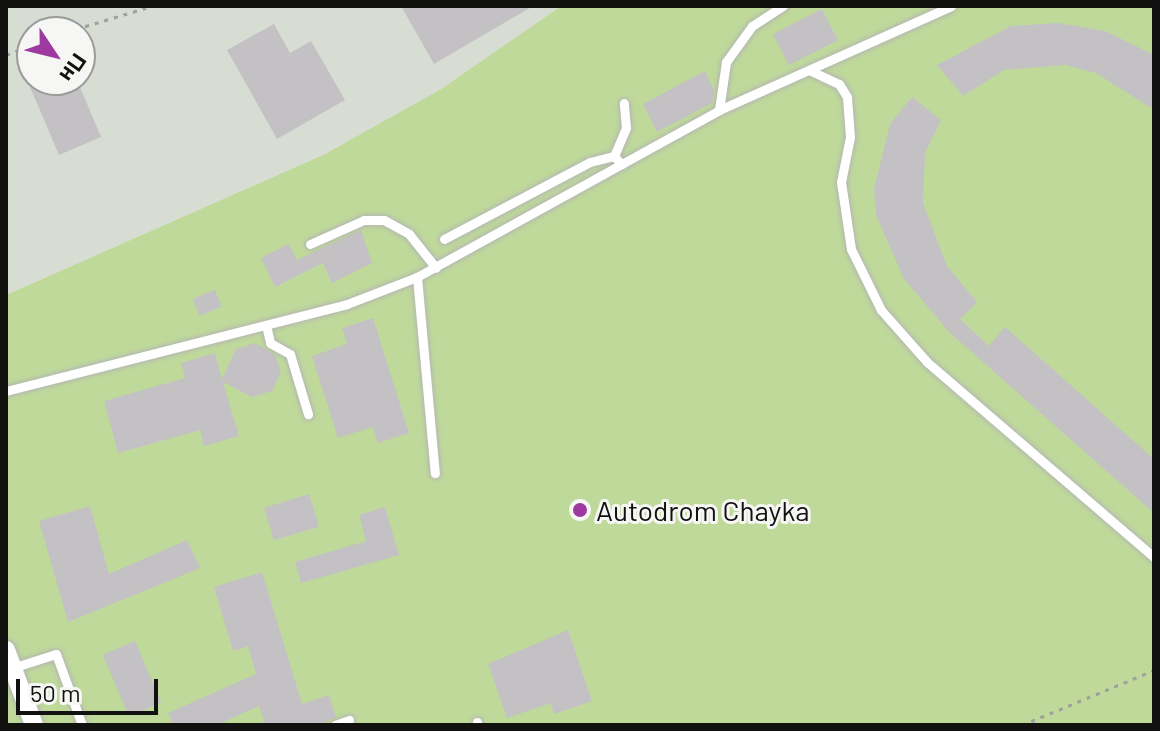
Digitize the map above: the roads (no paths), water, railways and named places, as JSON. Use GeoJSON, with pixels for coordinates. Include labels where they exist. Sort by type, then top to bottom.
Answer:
{"type":"FeatureCollection","features":[{"type":"Feature","properties":{"kind":"street"},"geometry":{"type":"LineString","coordinates":[[9,659],[34,725]]}},
{"type":"Feature","properties":{"kind":"lane"},"geometry":{"type":"LineString","coordinates":[[719,110],[726,62],[752,26],[783,6]]}},
{"type":"Feature","properties":{"kind":"lane"},"geometry":{"type":"LineString","coordinates":[[6,391],[347,304],[417,277],[617,160],[719,110],[951,6]]}},
{"type":"Feature","properties":{"kind":"lane"},"geometry":{"type":"LineString","coordinates":[[811,71],[839,84],[847,97],[850,137],[841,182],[851,249],[881,310],[927,362],[1154,557]]}},
{"type":"Feature","properties":{"kind":"lane"},"geometry":{"type":"LineString","coordinates":[[617,160],[626,128],[624,103]]}},
{"type":"Feature","properties":{"kind":"lane"},"geometry":{"type":"LineString","coordinates":[[444,239],[590,162],[617,160]]}},
{"type":"Feature","properties":{"kind":"lane"},"geometry":{"type":"LineString","coordinates":[[310,244],[364,220],[384,220],[409,234],[436,268]]}},
{"type":"Feature","properties":{"kind":"lane"},"geometry":{"type":"LineString","coordinates":[[417,277],[435,473]]}},
{"type":"Feature","properties":{"kind":"lane"},"geometry":{"type":"LineString","coordinates":[[266,325],[270,343],[290,354],[308,414]]}},
{"type":"Feature","properties":{"kind":"lane"},"geometry":{"type":"LineString","coordinates":[[9,659],[56,654],[82,725]]}},
{"type":"Feature","properties":{"kind":"lane"},"geometry":{"type":"LineString","coordinates":[[335,725],[349,720]]}},
{"type":"Feature","properties":{"kind":"place","name":"Autodrom Chayka"},"geometry":{"type":"Point","coordinates":[580,510]}}]}
